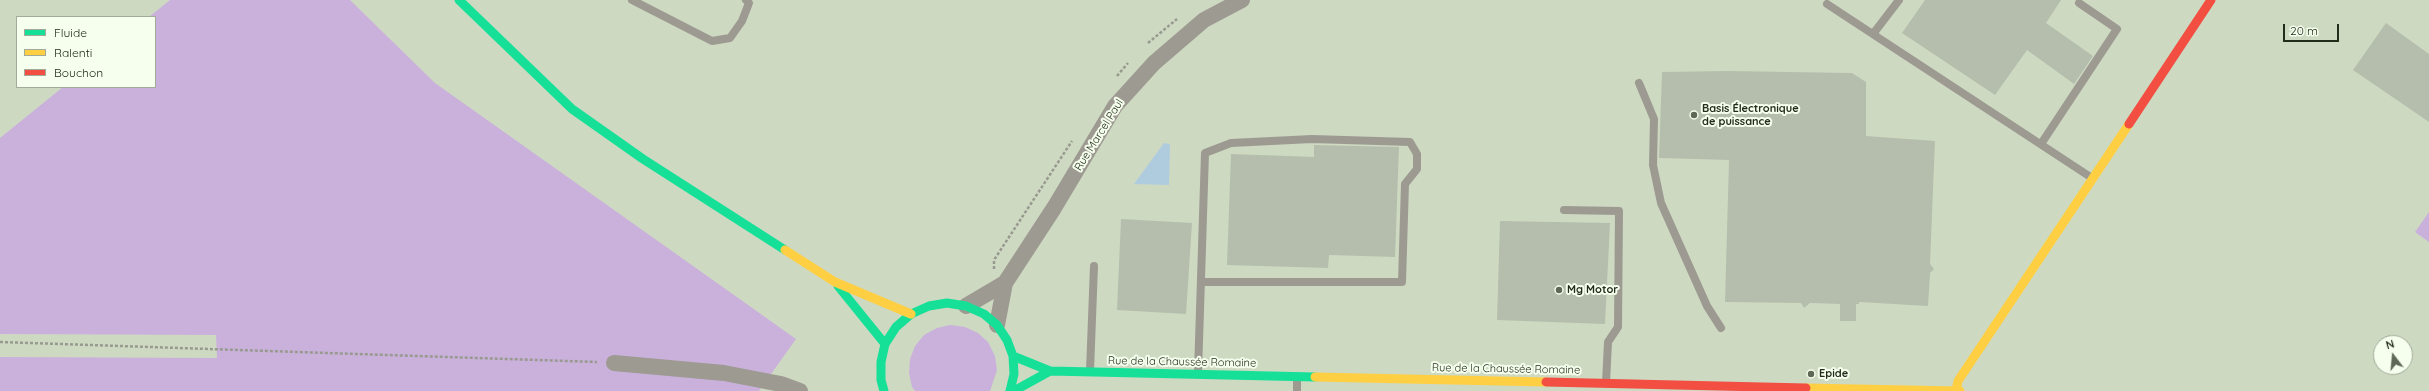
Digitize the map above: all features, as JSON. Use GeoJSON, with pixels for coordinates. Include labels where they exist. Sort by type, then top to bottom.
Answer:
{"type":"FeatureCollection","features":[{"type":"Feature","properties":{"kind":"street"},"geometry":{"type":"LineString","coordinates":[[459,0],[572,109],[643,159],[835,282],[911,314]]}},
{"type":"Feature","properties":{"kind":"street","name":"Rue Marcel Paul"},"geometry":{"type":"LineString","coordinates":[[997,325],[1005,283],[1054,208],[1115,106],[1154,63],[1204,20],[1242,0]]}},
{"type":"Feature","properties":{"kind":"street"},"geometry":{"type":"LineString","coordinates":[[1956,391],[1958,381],[2211,0]]}},
{"type":"Feature","properties":{"kind":"street"},"geometry":{"type":"LineString","coordinates":[[835,282],[885,344]]}},
{"type":"Feature","properties":{"kind":"street","name":"Rue Marcel Paul"},"geometry":{"type":"LineString","coordinates":[[966,306],[1005,283]]}},
{"type":"Feature","properties":{"kind":"street"},"geometry":{"type":"LineString","coordinates":[[884,391],[881,380],[881,362],[885,344],[896,327],[911,314],[929,306],[947,303],[966,306],[984,314],[997,325],[1007,340],[1013,356],[1014,374],[1010,391]]}},
{"type":"Feature","properties":{"kind":"street","name":"Rue de la Chaussée Romaine"},"geometry":{"type":"LineString","coordinates":[[1013,356],[1050,371],[1606,383],[1651,388],[1960,391]]}},
{"type":"Feature","properties":{"kind":"street"},"geometry":{"type":"LineString","coordinates":[[614,363],[724,373],[781,384],[800,391]]}},
{"type":"Feature","properties":{"kind":"street"},"geometry":{"type":"LineString","coordinates":[[1014,391],[1050,371]]}},
{"type":"Feature","properties":{"kind":"street"},"geometry":{"type":"LineString","coordinates":[[872,391],[881,380]]}},
{"type":"Feature","properties":{"kind":"lane"},"geometry":{"type":"LineString","coordinates":[[632,0],[712,41],[730,38],[742,21],[748,1]]}},
{"type":"Feature","properties":{"kind":"lane"},"geometry":{"type":"LineString","coordinates":[[1874,34],[1898,0]]}},
{"type":"Feature","properties":{"kind":"lane"},"geometry":{"type":"LineString","coordinates":[[2041,144],[2117,29],[2079,2]]}},
{"type":"Feature","properties":{"kind":"lane"},"geometry":{"type":"LineString","coordinates":[[1827,4],[2092,178]]}},
{"type":"Feature","properties":{"kind":"lane"},"geometry":{"type":"LineString","coordinates":[[1639,83],[1654,119],[1653,165],[1661,203],[1707,306],[1721,328]]}},
{"type":"Feature","properties":{"kind":"lane"},"geometry":{"type":"LineString","coordinates":[[1198,374],[1205,153],[1231,143],[1298,140],[1410,142],[1417,154],[1417,169],[1406,184],[1402,282],[1201,282]]}},
{"type":"Feature","properties":{"kind":"lane"},"geometry":{"type":"LineString","coordinates":[[1564,210],[1618,211],[1618,327],[1608,342],[1606,383]]}},
{"type":"Feature","properties":{"kind":"lane"},"geometry":{"type":"LineString","coordinates":[[1090,372],[1094,266]]}},
{"type":"Feature","properties":{"kind":"lane"},"geometry":{"type":"LineString","coordinates":[[1297,376],[1297,391]]}},
{"type":"Feature","properties":{"kind":"path"},"geometry":{"type":"LineString","coordinates":[[0,342],[614,363]]}},
{"type":"Feature","properties":{"kind":"shaded area"},"geometry":{"type":"Polygon","coordinates":[[[170,0],[350,0],[435,83],[796,339],[759,391],[0,391],[0,357],[217,358],[216,335],[0,334],[0,138],[62,88],[156,88],[156,16],[150,16],[170,0]]]}},
{"type":"Feature","properties":{"kind":"shaded area"},"geometry":{"type":"Polygon","coordinates":[[[2429,212],[2429,242],[2415,232],[2429,212]]]}},
{"type":"Feature","properties":{"kind":"shaded area"},"geometry":{"type":"Polygon","coordinates":[[[950,325],[965,327],[978,333],[988,342],[995,356],[997,370],[990,391],[915,391],[912,387],[909,373],[910,359],[915,346],[924,335],[937,328],[950,325]]]}},
{"type":"Feature","properties":{"kind":"water"},"geometry":{"type":"Polygon","coordinates":[[[1164,143],[1170,144],[1169,185],[1134,184],[1164,143]]]}},
{"type":"Feature","properties":{"kind":"building"},"geometry":{"type":"Polygon","coordinates":[[[1925,0],[2061,0],[2046,23],[2093,56],[2074,84],[2027,50],[1995,95],[1902,33],[1925,0]]]}},
{"type":"Feature","properties":{"kind":"building"},"geometry":{"type":"Polygon","coordinates":[[[2386,23],[2429,54],[2429,122],[2353,70],[2386,23]]]}},
{"type":"Feature","properties":{"kind":"building"},"geometry":{"type":"Polygon","coordinates":[[[1728,71],[1852,73],[1866,82],[1866,136],[1935,141],[1930,264],[1934,269],[1930,273],[1928,306],[1859,302],[1859,304],[1856,304],[1856,321],[1840,321],[1840,304],[1810,303],[1804,308],[1801,303],[1725,302],[1729,160],[1659,158],[1662,72],[1728,71]]]}},
{"type":"Feature","properties":{"kind":"building"},"geometry":{"type":"Polygon","coordinates":[[[1314,145],[1399,147],[1395,257],[1329,255],[1328,268],[1227,265],[1231,154],[1314,157],[1314,145]]]}},
{"type":"Feature","properties":{"kind":"building"},"geometry":{"type":"Polygon","coordinates":[[[1121,219],[1192,223],[1186,314],[1117,310],[1121,219]]]}},
{"type":"Feature","properties":{"kind":"building"},"geometry":{"type":"Polygon","coordinates":[[[1500,221],[1610,223],[1605,324],[1497,320],[1500,221]]]}},
{"type":"Feature","properties":{"kind":"traffic: fast"},"geometry":{"type":"LineString","coordinates":[[459,0],[572,109],[643,159],[785,250]]}},
{"type":"Feature","properties":{"kind":"traffic: fast"},"geometry":{"type":"LineString","coordinates":[[838,286],[885,344]]}},
{"type":"Feature","properties":{"kind":"traffic: fast"},"geometry":{"type":"LineString","coordinates":[[884,391],[881,380],[881,362],[885,344],[896,327],[911,314],[929,306],[947,303],[966,306],[984,314],[997,325],[1007,340],[1013,356],[1014,374],[1010,391]]}},
{"type":"Feature","properties":{"kind":"traffic: fast"},"geometry":{"type":"LineString","coordinates":[[1013,356],[1050,371],[1315,377]]}},
{"type":"Feature","properties":{"kind":"traffic: fast"},"geometry":{"type":"LineString","coordinates":[[1014,391],[1050,371]]}},
{"type":"Feature","properties":{"kind":"traffic: slow"},"geometry":{"type":"LineString","coordinates":[[1956,391],[1958,381],[2129,124]]}},
{"type":"Feature","properties":{"kind":"traffic: slow"},"geometry":{"type":"LineString","coordinates":[[785,250],[835,282],[911,314]]}},
{"type":"Feature","properties":{"kind":"traffic: slow"},"geometry":{"type":"LineString","coordinates":[[1315,377],[1546,382]]}},
{"type":"Feature","properties":{"kind":"traffic: slow"},"geometry":{"type":"LineString","coordinates":[[1806,388],[1960,391]]}},
{"type":"Feature","properties":{"kind":"traffic: jam"},"geometry":{"type":"LineString","coordinates":[[2129,124],[2211,0]]}},
{"type":"Feature","properties":{"kind":"traffic: jam"},"geometry":{"type":"LineString","coordinates":[[1546,382],[1806,388]]}},
{"type":"Feature","properties":{"kind":"place","name":"Basis Électronique de puissance"},"geometry":{"type":"Point","coordinates":[1694,115]}},
{"type":"Feature","properties":{"kind":"place","name":"Mg Motor"},"geometry":{"type":"Point","coordinates":[1559,290]}},
{"type":"Feature","properties":{"kind":"place","name":"Epide"},"geometry":{"type":"Point","coordinates":[1811,374]}}]}
